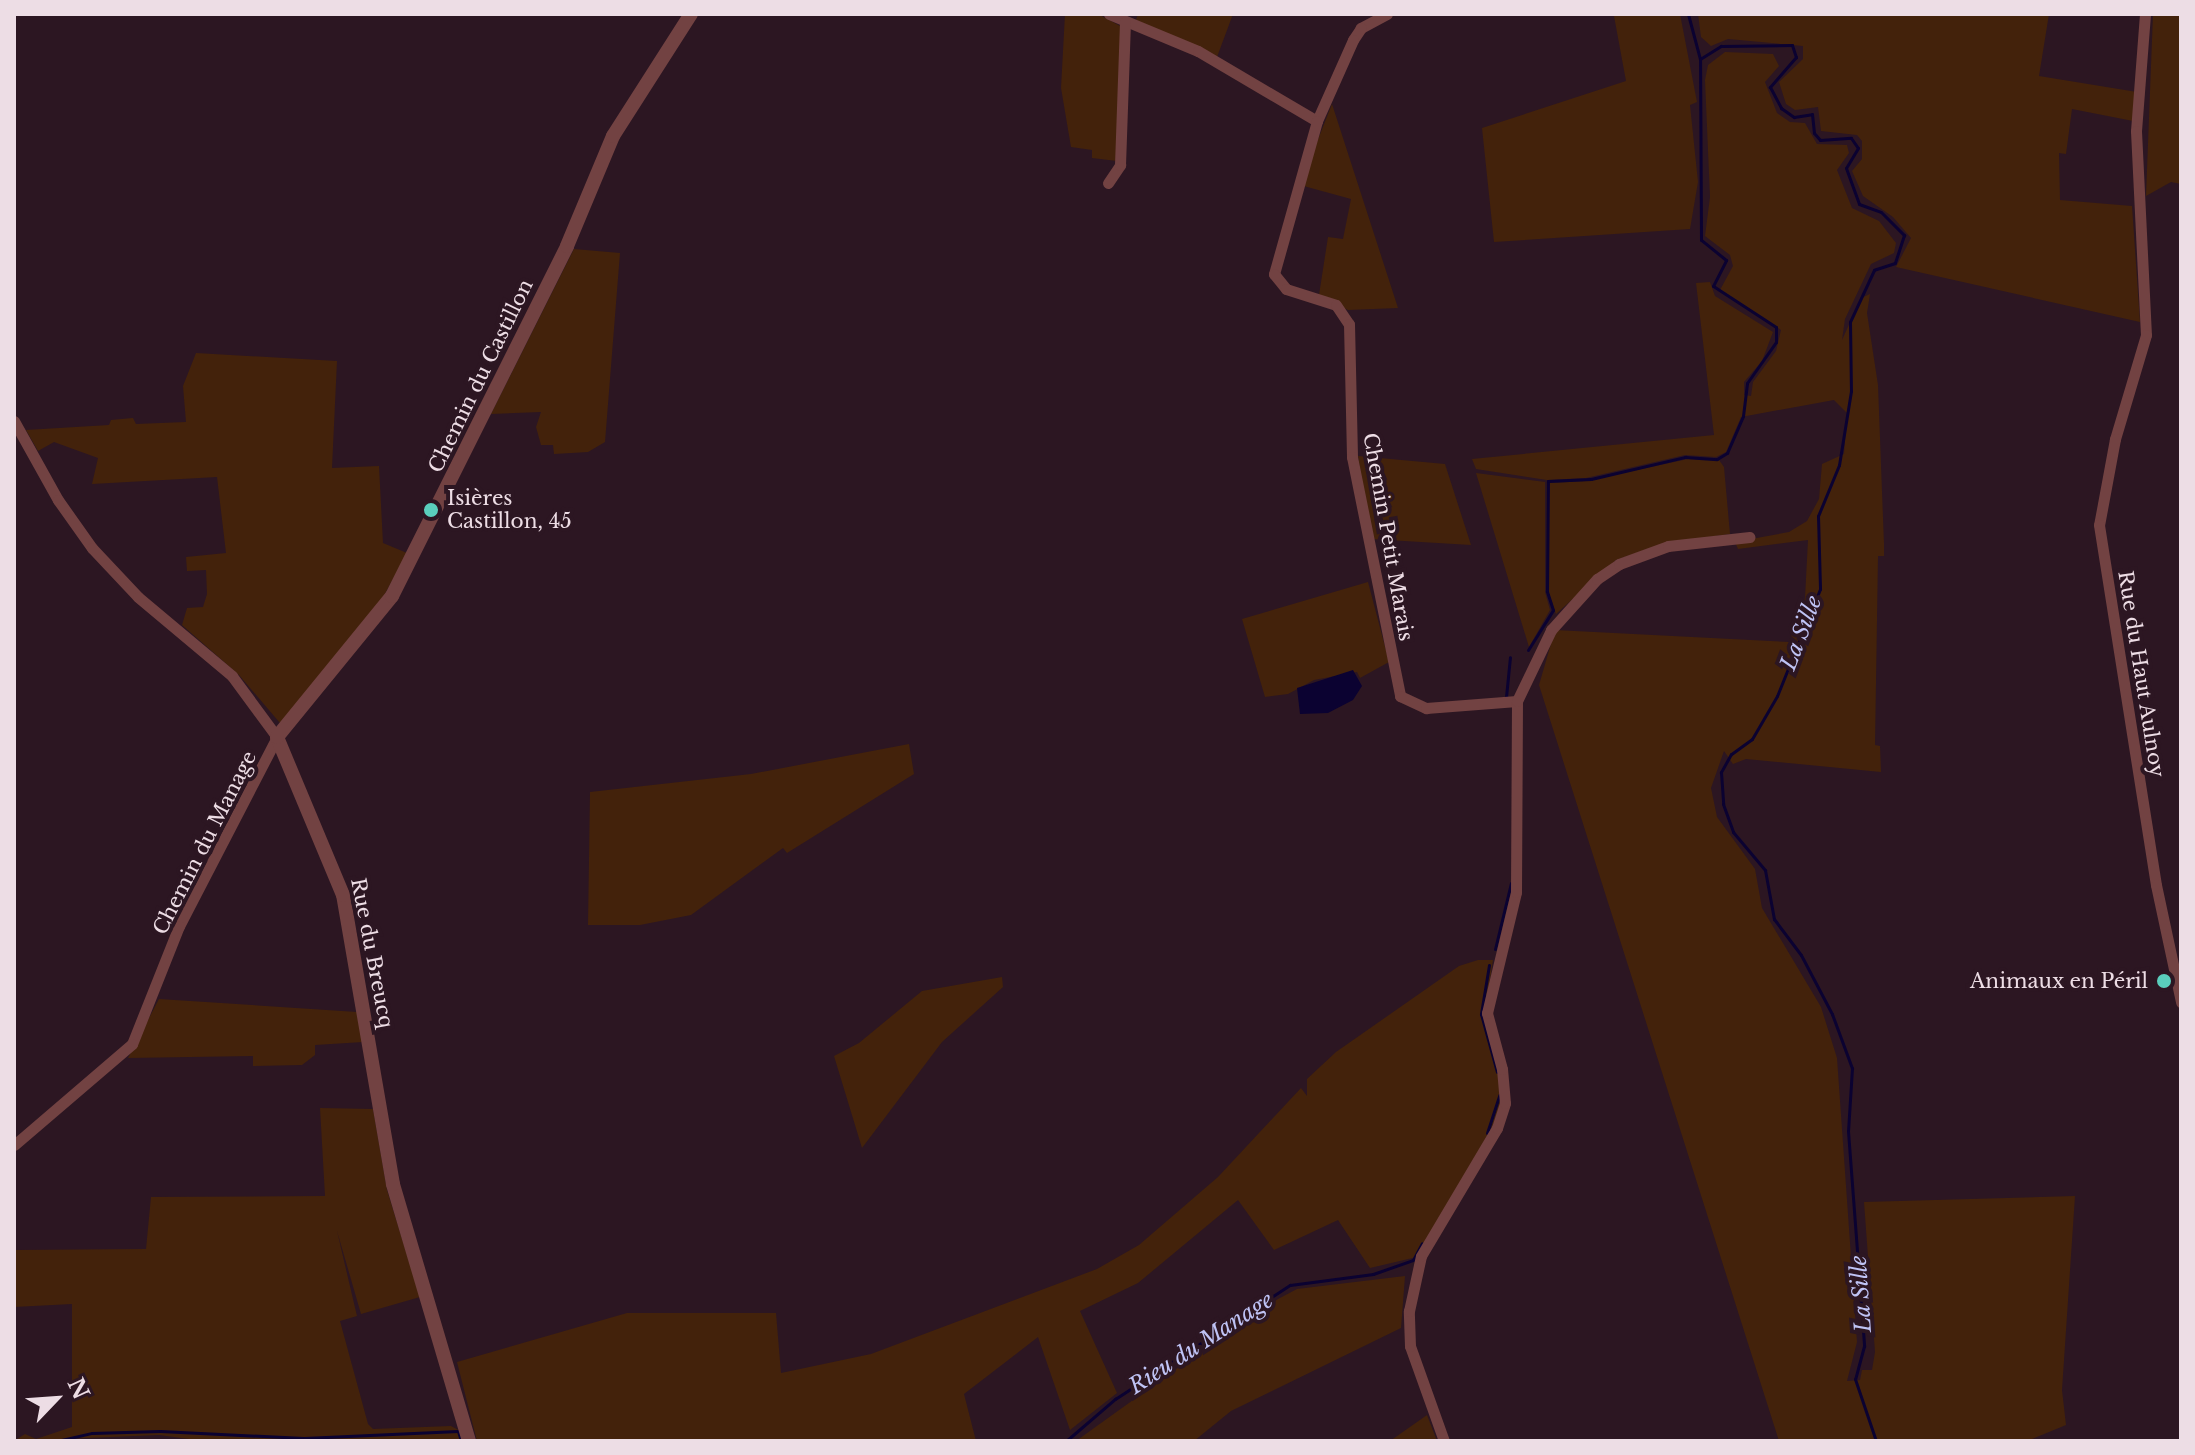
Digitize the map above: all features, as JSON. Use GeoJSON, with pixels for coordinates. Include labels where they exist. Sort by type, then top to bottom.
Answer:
{"type":"FeatureCollection","features":[{"type":"Feature","properties":{"kind":"street","name":"Chemin du Castillon"},"geometry":{"type":"LineString","coordinates":[[277,737],[392,596],[567,246],[613,136],[691,14]]}},
{"type":"Feature","properties":{"kind":"street"},"geometry":{"type":"LineString","coordinates":[[1109,14],[1198,51],[1317,121],[1353,40],[1361,28],[1387,14]]}},
{"type":"Feature","properties":{"kind":"street","name":"Rue du Haut Aulnoy"},"geometry":{"type":"LineString","coordinates":[[2145,14],[2136,131],[2144,355],[2115,439],[2099,525],[2156,885],[2181,1002]]}},
{"type":"Feature","properties":{"kind":"street"},"geometry":{"type":"LineString","coordinates":[[1108,183],[1120,165],[1125,22]]}},
{"type":"Feature","properties":{"kind":"street","name":"Chemin Petit Marais"},"geometry":{"type":"LineString","coordinates":[[1317,121],[1274,274],[1286,289],[1336,305],[1349,324],[1352,457],[1400,696],[1426,708],[1517,701]]}},
{"type":"Feature","properties":{"kind":"street","name":"Rue du Breucq"},"geometry":{"type":"LineString","coordinates":[[14,421],[58,500],[92,548],[138,597],[232,676],[277,737],[343,895],[393,1184],[469,1441]]}},
{"type":"Feature","properties":{"kind":"street"},"geometry":{"type":"LineString","coordinates":[[1444,1441],[1410,1346],[1409,1311],[1421,1256],[1497,1128],[1505,1103],[1502,1069],[1487,1013],[1516,892],[1517,701],[1551,630],[1597,579],[1619,564],[1668,546],[1750,537]]}},
{"type":"Feature","properties":{"kind":"street","name":"Chemin du Manage"},"geometry":{"type":"LineString","coordinates":[[14,1145],[132,1044],[179,926],[277,737]]}},
{"type":"Feature","properties":{"kind":"shaded area"},"geometry":{"type":"Polygon","coordinates":[[[1065,14],[1098,14],[1122,27],[1117,161],[1092,158],[1092,150],[1071,147],[1061,88],[1065,14]]]}},
{"type":"Feature","properties":{"kind":"shaded area"},"geometry":{"type":"Polygon","coordinates":[[[1138,14],[1233,14],[1217,57],[1136,20],[1138,14]]]}},
{"type":"Feature","properties":{"kind":"shaded area"},"geometry":{"type":"Polygon","coordinates":[[[1680,14],[1697,102],[1690,105],[1698,182],[1690,229],[1494,242],[1482,128],[1626,81],[1614,16],[1680,14]]]}},
{"type":"Feature","properties":{"kind":"shaded area"},"geometry":{"type":"Polygon","coordinates":[[[1698,14],[2049,14],[2039,76],[2137,92],[2133,121],[2072,109],[2066,154],[2059,153],[2060,200],[2132,206],[2140,322],[1896,267],[1911,238],[1893,217],[1863,196],[1852,171],[1862,159],[1862,141],[1857,135],[1821,131],[1818,107],[1795,110],[1786,104],[1779,82],[1803,59],[1803,46],[1728,39],[1711,46],[1701,37],[1698,14]]]}},
{"type":"Feature","properties":{"kind":"shaded area"},"geometry":{"type":"Polygon","coordinates":[[[2153,14],[2181,14],[2181,184],[2171,182],[2146,196],[2153,14]]]}},
{"type":"Feature","properties":{"kind":"shaded area"},"geometry":{"type":"Polygon","coordinates":[[[1725,52],[1773,54],[1779,66],[1765,82],[1777,113],[1790,122],[1805,123],[1817,144],[1847,145],[1849,153],[1837,170],[1852,208],[1879,221],[1896,243],[1894,253],[1871,264],[1845,319],[1842,340],[1861,298],[1870,294],[1867,313],[1878,385],[1884,544],[1884,556],[1878,556],[1875,745],[1880,746],[1881,772],[1746,759],[1733,764],[1724,751],[1711,788],[1717,817],[1755,869],[1762,908],[1821,1007],[1837,1058],[1857,1342],[1847,1381],[1860,1380],[1862,1370],[1872,1370],[1875,1352],[1864,1202],[2075,1196],[2062,1390],[2066,1425],[2027,1441],[1779,1441],[1539,685],[1555,630],[1789,642],[1805,598],[1808,540],[1738,549],[1735,542],[1789,532],[1807,521],[1819,499],[1822,464],[1844,454],[1847,413],[1834,400],[1741,417],[1726,452],[1716,457],[1685,455],[1586,478],[1547,480],[1476,469],[1472,459],[1714,435],[1696,283],[1710,282],[1715,296],[1773,332],[1762,361],[1744,382],[1744,395],[1751,396],[1753,382],[1776,351],[1781,330],[1720,290],[1733,266],[1730,255],[1705,236],[1710,197],[1705,80],[1708,65],[1725,52]]]}},
{"type":"Feature","properties":{"kind":"shaded area"},"geometry":{"type":"Polygon","coordinates":[[[1332,104],[1398,308],[1348,310],[1319,295],[1328,237],[1343,239],[1351,199],[1300,185],[1332,104]]]}},
{"type":"Feature","properties":{"kind":"shaded area"},"geometry":{"type":"Polygon","coordinates":[[[574,249],[620,253],[605,442],[588,452],[554,454],[553,445],[541,445],[536,427],[541,412],[491,414],[574,249]]]}},
{"type":"Feature","properties":{"kind":"shaded area"},"geometry":{"type":"Polygon","coordinates":[[[196,353],[337,361],[332,468],[379,466],[383,543],[407,553],[381,601],[280,723],[239,675],[182,625],[187,608],[203,607],[207,594],[206,570],[187,571],[186,557],[226,553],[217,477],[92,484],[98,458],[54,442],[38,451],[26,430],[109,425],[111,420],[133,418],[136,424],[186,422],[183,386],[196,353]]]}},
{"type":"Feature","properties":{"kind":"shaded area"},"geometry":{"type":"Polygon","coordinates":[[[1358,456],[1445,464],[1471,545],[1371,539],[1358,456]]]}},
{"type":"Feature","properties":{"kind":"shaded area"},"geometry":{"type":"Polygon","coordinates":[[[1688,459],[1719,460],[1724,467],[1730,534],[1665,543],[1616,560],[1556,614],[1548,591],[1549,483],[1586,481],[1688,459]]]}},
{"type":"Feature","properties":{"kind":"shaded area"},"geometry":{"type":"Polygon","coordinates":[[[1476,473],[1545,482],[1545,592],[1550,610],[1529,647],[1476,473]]]}},
{"type":"Feature","properties":{"kind":"shaded area"},"geometry":{"type":"Polygon","coordinates":[[[1368,582],[1389,662],[1360,678],[1357,672],[1314,680],[1288,694],[1265,697],[1242,619],[1368,582]]]}},
{"type":"Feature","properties":{"kind":"shaded area"},"geometry":{"type":"Polygon","coordinates":[[[1353,670],[1362,686],[1353,700],[1328,713],[1300,714],[1297,688],[1353,670]]]}},
{"type":"Feature","properties":{"kind":"shaded area"},"geometry":{"type":"Polygon","coordinates":[[[909,744],[914,774],[787,853],[783,848],[691,915],[640,925],[588,925],[590,792],[751,774],[909,744]]]}},
{"type":"Feature","properties":{"kind":"shaded area"},"geometry":{"type":"Polygon","coordinates":[[[1478,960],[1493,960],[1488,993],[1505,1103],[1421,1256],[1370,1268],[1338,1220],[1274,1250],[1238,1200],[1138,1283],[1080,1311],[1117,1393],[1070,1430],[1038,1337],[964,1394],[976,1441],[477,1441],[457,1362],[627,1313],[776,1313],[781,1373],[871,1354],[1097,1269],[1139,1245],[1218,1177],[1301,1088],[1307,1096],[1307,1079],[1336,1052],[1459,966],[1478,960]]]}},
{"type":"Feature","properties":{"kind":"shaded area"},"geometry":{"type":"Polygon","coordinates":[[[1002,977],[1003,987],[942,1042],[862,1148],[834,1056],[859,1043],[922,991],[1002,977]]]}},
{"type":"Feature","properties":{"kind":"shaded area"},"geometry":{"type":"Polygon","coordinates":[[[159,999],[357,1012],[363,1042],[315,1045],[315,1055],[302,1065],[253,1066],[253,1056],[128,1058],[159,999]]]}},
{"type":"Feature","properties":{"kind":"shaded area"},"geometry":{"type":"Polygon","coordinates":[[[320,1108],[373,1109],[387,1190],[420,1297],[361,1314],[337,1231],[357,1316],[340,1321],[368,1424],[373,1429],[451,1426],[462,1432],[464,1441],[204,1441],[159,1435],[14,1441],[25,1434],[36,1439],[72,1427],[72,1304],[14,1307],[14,1250],[146,1249],[151,1197],[325,1196],[320,1108]]]}},
{"type":"Feature","properties":{"kind":"shaded area"},"geometry":{"type":"Polygon","coordinates":[[[1405,1276],[1401,1328],[1231,1411],[1194,1441],[1076,1441],[1186,1362],[1187,1356],[1297,1289],[1405,1276]]]}},
{"type":"Feature","properties":{"kind":"shaded area"},"geometry":{"type":"Polygon","coordinates":[[[1427,1415],[1437,1441],[1390,1441],[1427,1415]]]}},
{"type":"Feature","properties":{"kind":"waterway","name":"La Sille"},"geometry":{"type":"LineString","coordinates":[[1688,14],[1700,59],[1721,46],[1792,45],[1796,57],[1770,87],[1781,108],[1794,117],[1812,114],[1814,133],[1820,140],[1851,138],[1858,148],[1846,168],[1859,204],[1881,212],[1904,235],[1895,263],[1874,270],[1850,322],[1851,391],[1839,465],[1818,516],[1820,589],[1777,696],[1752,739],[1731,754],[1721,772],[1723,804],[1733,832],[1765,870],[1774,919],[1801,955],[1832,1014],[1852,1068],[1848,1131],[1864,1346],[1855,1379],[1876,1441]]}},
{"type":"Feature","properties":{"kind":"waterway","name":"Rieu du Manage"},"geometry":{"type":"LineString","coordinates":[[1528,650],[1553,610],[1547,591],[1548,481],[1591,479],[1685,457],[1717,459],[1727,453],[1743,416],[1747,383],[1776,342],[1776,327],[1713,286],[1726,260],[1701,240],[1700,59]]}},
{"type":"Feature","properties":{"kind":"waterway","name":"Rieu du Manage"},"geometry":{"type":"LineString","coordinates":[[1506,697],[1510,657]]}},
{"type":"Feature","properties":{"kind":"waterway","name":"Rieu du Manage"},"geometry":{"type":"LineString","coordinates":[[1495,949],[1511,883]]}},
{"type":"Feature","properties":{"kind":"waterway","name":"Rieu du Manage"},"geometry":{"type":"LineString","coordinates":[[1489,965],[1481,1014],[1497,1072]]}},
{"type":"Feature","properties":{"kind":"waterway","name":"Rieu du Manage"},"geometry":{"type":"LineString","coordinates":[[1487,1133],[1499,1095]]}},
{"type":"Feature","properties":{"kind":"waterway","name":"Rieu du Manage"},"geometry":{"type":"LineString","coordinates":[[1066,1441],[1115,1399],[1290,1285],[1373,1274],[1413,1260],[1422,1243]]}},
{"type":"Feature","properties":{"kind":"waterway","name":"Rieu du Manage"},"geometry":{"type":"LineString","coordinates":[[57,1441],[92,1433],[160,1431],[304,1438],[458,1431],[461,1441]]}},
{"type":"Feature","properties":{"kind":"place","name":"Isières Castillon, 45"},"geometry":{"type":"Point","coordinates":[431,510]}},
{"type":"Feature","properties":{"kind":"place","name":"Animaux en Péril"},"geometry":{"type":"Point","coordinates":[2164,981]}}]}
